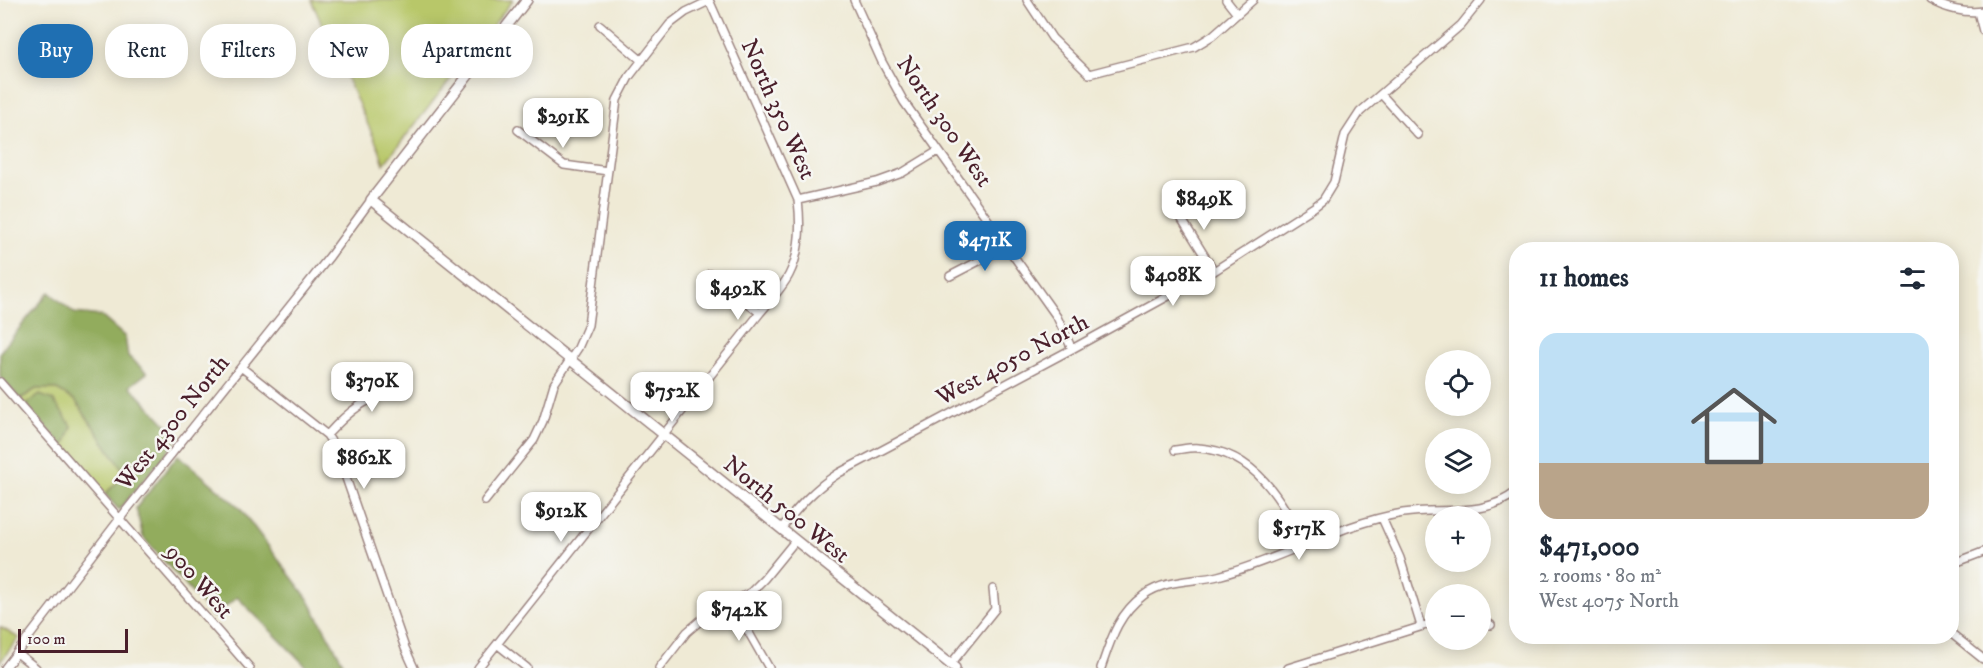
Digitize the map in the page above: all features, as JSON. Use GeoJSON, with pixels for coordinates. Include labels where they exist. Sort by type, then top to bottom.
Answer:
{"type":"FeatureCollection","features":[{"type":"Feature","properties":{"kind":"street"},"geometry":{"type":"LineString","coordinates":[[371,200],[527,0]]}},
{"type":"Feature","properties":{"kind":"street"},"geometry":{"type":"LineString","coordinates":[[484,501],[534,440],[543,421],[554,384],[581,343],[588,325],[618,100],[629,77],[670,24],[686,12],[709,0]]}},
{"type":"Feature","properties":{"kind":"street","name":"North 350 West"},"geometry":{"type":"LineString","coordinates":[[709,0],[798,200]]}},
{"type":"Feature","properties":{"kind":"street","name":"North 300 West"},"geometry":{"type":"LineString","coordinates":[[854,0],[882,62],[904,102],[1057,317],[1072,349]]}},
{"type":"Feature","properties":{"kind":"street"},"geometry":{"type":"LineString","coordinates":[[1027,0],[1052,38],[1089,74],[1194,47],[1212,36],[1253,0]]}},
{"type":"Feature","properties":{"kind":"street"},"geometry":{"type":"LineString","coordinates":[[1226,0],[1238,14]]}},
{"type":"Feature","properties":{"kind":"street","name":"West 4050 North"},"geometry":{"type":"LineString","coordinates":[[780,529],[803,501],[822,483],[1214,271],[1323,200],[1334,182],[1345,135],[1360,112],[1461,26],[1481,0]]}},
{"type":"Feature","properties":{"kind":"street"},"geometry":{"type":"LineString","coordinates":[[1930,0],[1947,8],[1981,11],[1983,31]]}},
{"type":"Feature","properties":{"kind":"street"},"geometry":{"type":"LineString","coordinates":[[600,25],[642,61]]}},
{"type":"Feature","properties":{"kind":"street"},"geometry":{"type":"LineString","coordinates":[[1381,94],[1418,135]]}},
{"type":"Feature","properties":{"kind":"street"},"geometry":{"type":"LineString","coordinates":[[518,130],[564,165],[608,171]]}},
{"type":"Feature","properties":{"kind":"street"},"geometry":{"type":"LineString","coordinates":[[478,668],[789,275],[796,256],[800,222],[798,200],[877,182],[902,173],[938,151]]}},
{"type":"Feature","properties":{"kind":"street"},"geometry":{"type":"LineString","coordinates":[[1175,194],[1173,205],[1214,271]]}},
{"type":"Feature","properties":{"kind":"street","name":"North 500 West"},"geometry":{"type":"LineString","coordinates":[[371,200],[952,666]]}},
{"type":"Feature","properties":{"kind":"street","name":"West 4300 North"},"geometry":{"type":"LineString","coordinates":[[4,668],[330,256],[371,200]]}},
{"type":"Feature","properties":{"kind":"street"},"geometry":{"type":"LineString","coordinates":[[951,276],[1008,246]]}},
{"type":"Feature","properties":{"kind":"street"},"geometry":{"type":"LineString","coordinates":[[710,274],[760,313]]}},
{"type":"Feature","properties":{"kind":"street"},"geometry":{"type":"LineString","coordinates":[[241,367],[327,435],[341,459],[405,648],[414,668]]}},
{"type":"Feature","properties":{"kind":"street"},"geometry":{"type":"LineString","coordinates":[[327,435],[341,420],[361,405],[392,391],[404,380]]}},
{"type":"Feature","properties":{"kind":"street","name":"900 West"},"geometry":{"type":"LineString","coordinates":[[0,382],[250,668]]}},
{"type":"Feature","properties":{"kind":"street"},"geometry":{"type":"LineString","coordinates":[[1175,450],[1199,448],[1227,454],[1249,468],[1273,489],[1305,546]]}},
{"type":"Feature","properties":{"kind":"street"},"geometry":{"type":"LineString","coordinates":[[1101,668],[1119,620],[1145,594],[1163,585],[1217,577],[1305,546],[1325,536],[1383,518],[1419,510],[1467,510],[1489,507],[1509,498]]}},
{"type":"Feature","properties":{"kind":"street"},"geometry":{"type":"LineString","coordinates":[[1383,518],[1400,558],[1421,627]]}},
{"type":"Feature","properties":{"kind":"street"},"geometry":{"type":"LineString","coordinates":[[659,668],[687,632],[701,620],[751,591],[764,579],[795,541]]}},
{"type":"Feature","properties":{"kind":"street"},"geometry":{"type":"LineString","coordinates":[[1959,561],[1983,552]]}},
{"type":"Feature","properties":{"kind":"street"},"geometry":{"type":"LineString","coordinates":[[952,666],[995,609],[993,589]]}},
{"type":"Feature","properties":{"kind":"street"},"geometry":{"type":"LineString","coordinates":[[732,603],[769,668]]}},
{"type":"Feature","properties":{"kind":"street"},"geometry":{"type":"LineString","coordinates":[[1288,668],[1425,626]]}},
{"type":"Feature","properties":{"kind":"street"},"geometry":{"type":"LineString","coordinates":[[1959,640],[1983,659]]}},
{"type":"Feature","properties":{"kind":"street"},"geometry":{"type":"LineString","coordinates":[[497,644],[527,668]]}},
{"type":"Feature","properties":{"kind":"street"},"geometry":{"type":"LineString","coordinates":[[16,653],[36,668]]}},
{"type":"Feature","properties":{"kind":"green space"},"geometry":{"type":"Polygon","coordinates":[[[311,0],[513,0],[494,24],[401,24],[401,78],[452,78],[384,164],[347,78],[389,78],[389,24],[322,24],[311,0]]]}},
{"type":"Feature","properties":{"kind":"green space"},"geometry":{"type":"Polygon","coordinates":[[[49,292],[74,313],[101,316],[125,337],[128,356],[147,373],[130,386],[179,438],[119,510],[105,494],[126,474],[75,400],[55,389],[36,389],[20,399],[0,377],[0,352],[49,292]]]}},
{"type":"Feature","properties":{"kind":"green space"},"geometry":{"type":"Polygon","coordinates":[[[36,389],[55,389],[75,400],[126,474],[105,494],[64,447],[72,426],[40,395],[26,405],[20,399],[36,389]]]}},
{"type":"Feature","properties":{"kind":"green space"},"geometry":{"type":"Polygon","coordinates":[[[40,395],[53,400],[72,426],[64,447],[26,405],[40,395]]]}},
{"type":"Feature","properties":{"kind":"green space"},"geometry":{"type":"Polygon","coordinates":[[[178,455],[239,507],[308,599],[346,668],[308,668],[237,597],[213,617],[143,537],[136,508],[178,455]]]}},
{"type":"Feature","properties":{"kind":"green space"},"geometry":{"type":"Polygon","coordinates":[[[0,627],[19,638],[0,662],[0,627]]]}}]}
